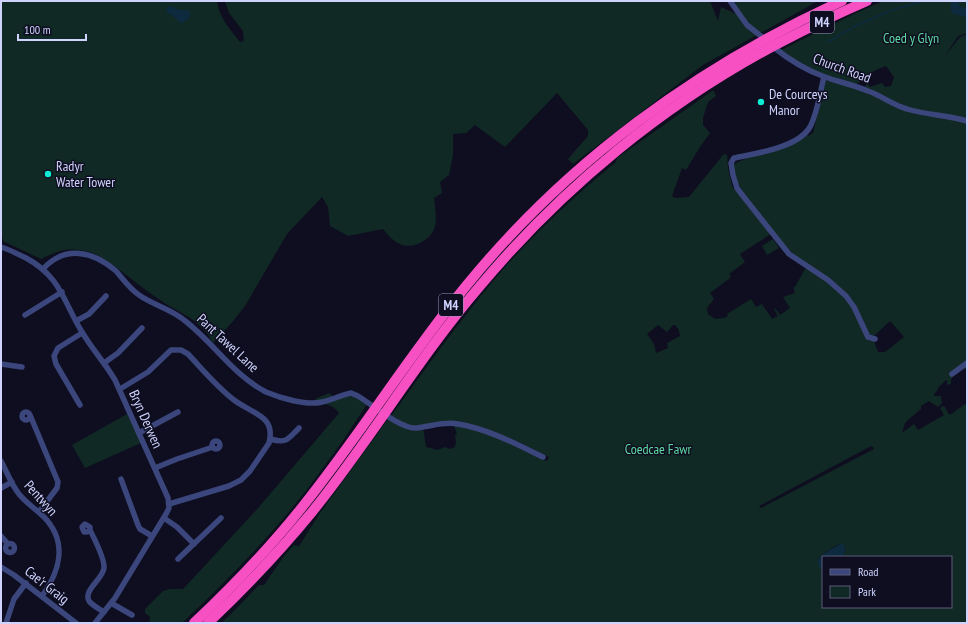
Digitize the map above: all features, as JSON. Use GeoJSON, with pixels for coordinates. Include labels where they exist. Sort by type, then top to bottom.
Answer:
{"type":"FeatureCollection","features":[{"type":"Feature","properties":{"kind":"highway","name":"M4"},"geometry":{"type":"LineString","coordinates":[[208,623],[266,565],[313,511],[438,338],[508,253],[561,200],[617,151],[656,121],[712,82],[842,1]]}},
{"type":"Feature","properties":{"kind":"highway","name":"M4"},"geometry":{"type":"LineString","coordinates":[[194,623],[246,572],[303,506],[341,457],[414,354],[460,293],[492,255],[538,207],[598,152],[670,97],[704,75],[760,42],[773,43],[867,1]]}},
{"type":"Feature","properties":{"kind":"street","name":"Church Road"},"geometry":{"type":"LineString","coordinates":[[730,1],[747,24],[786,57],[824,77],[869,91],[907,109],[967,121]]}},
{"type":"Feature","properties":{"kind":"street"},"geometry":{"type":"LineString","coordinates":[[824,77],[813,119],[806,132],[796,140],[785,145],[734,158],[731,163],[733,175],[738,188],[784,248],[795,259],[828,280],[841,291],[854,307],[868,337],[875,339]]}},
{"type":"Feature","properties":{"kind":"street","name":"Bryn Derwen"},"geometry":{"type":"LineString","coordinates":[[1,247],[21,255],[44,269],[62,292],[82,333],[104,363],[120,390],[168,498],[169,504]]}},
{"type":"Feature","properties":{"kind":"street","name":"Pant Tawel Lane"},"geometry":{"type":"LineString","coordinates":[[44,269],[53,259],[71,253],[84,254],[108,265],[137,294],[183,319],[236,371],[268,392],[307,404],[324,402],[351,393],[405,427],[414,428],[458,424],[481,430],[544,457]]}},
{"type":"Feature","properties":{"kind":"street"},"geometry":{"type":"LineString","coordinates":[[25,316],[62,292]]}},
{"type":"Feature","properties":{"kind":"street"},"geometry":{"type":"LineString","coordinates":[[76,322],[89,314],[106,296]]}},
{"type":"Feature","properties":{"kind":"street"},"geometry":{"type":"LineString","coordinates":[[104,363],[118,353],[142,328]]}},
{"type":"Feature","properties":{"kind":"street"},"geometry":{"type":"LineString","coordinates":[[80,405],[56,364],[54,356],[58,348],[82,333]]}},
{"type":"Feature","properties":{"kind":"street"},"geometry":{"type":"LineString","coordinates":[[96,623],[111,603],[164,518],[169,504],[229,486],[241,480],[263,452],[270,440],[270,429],[264,419],[231,398],[188,354],[181,350],[171,350],[148,372],[120,390]]}},
{"type":"Feature","properties":{"kind":"street"},"geometry":{"type":"LineString","coordinates":[[952,374],[967,363]]}},
{"type":"Feature","properties":{"kind":"street"},"geometry":{"type":"LineString","coordinates":[[1,364],[22,367]]}},
{"type":"Feature","properties":{"kind":"street"},"geometry":{"type":"LineString","coordinates":[[139,433],[178,412]]}},
{"type":"Feature","properties":{"kind":"street"},"geometry":{"type":"LineString","coordinates":[[30,415],[58,482],[57,488],[39,512]]}},
{"type":"Feature","properties":{"kind":"street"},"geometry":{"type":"LineString","coordinates":[[270,440],[279,442],[285,441],[299,428]]}},
{"type":"Feature","properties":{"kind":"street"},"geometry":{"type":"LineString","coordinates":[[155,468],[213,447]]}},
{"type":"Feature","properties":{"kind":"street","name":"Pentwyn"},"geometry":{"type":"LineString","coordinates":[[1,461],[12,482],[23,498],[48,521],[57,541],[59,554],[57,570],[52,582],[42,596]]}},
{"type":"Feature","properties":{"kind":"street"},"geometry":{"type":"LineString","coordinates":[[120,479],[139,527],[152,536]]}},
{"type":"Feature","properties":{"kind":"street"},"geometry":{"type":"LineString","coordinates":[[1,488],[12,482]]}},
{"type":"Feature","properties":{"kind":"street"},"geometry":{"type":"LineString","coordinates":[[164,518],[177,527],[194,544]]}},
{"type":"Feature","properties":{"kind":"street"},"geometry":{"type":"LineString","coordinates":[[178,559],[221,518]]}},
{"type":"Feature","properties":{"kind":"street"},"geometry":{"type":"LineString","coordinates":[[90,530],[103,561],[104,568],[101,576],[89,590],[88,596],[90,602],[104,612]]}},
{"type":"Feature","properties":{"kind":"street"},"geometry":{"type":"LineString","coordinates":[[1,536],[8,544]]}},
{"type":"Feature","properties":{"kind":"street","name":"Cae'r Graig"},"geometry":{"type":"LineString","coordinates":[[1,567],[11,572],[76,623]]}},
{"type":"Feature","properties":{"kind":"street"},"geometry":{"type":"LineString","coordinates":[[6,623],[14,599],[26,584]]}},
{"type":"Feature","properties":{"kind":"street"},"geometry":{"type":"LineString","coordinates":[[111,603],[128,615]]}},
{"type":"Feature","properties":{"kind":"green space"},"geometry":{"type":"Polygon","coordinates":[[[1,1],[217,1],[220,13],[240,42],[244,41],[243,31],[229,13],[225,1],[710,1],[718,21],[721,7],[736,14],[732,1],[818,1],[703,65],[573,164],[568,159],[588,136],[588,130],[557,93],[505,147],[475,125],[466,133],[453,134],[453,155],[449,175],[440,182],[442,193],[434,198],[436,216],[435,226],[430,236],[416,245],[405,246],[400,244],[393,240],[383,229],[348,236],[330,226],[328,207],[322,197],[287,234],[245,306],[213,343],[198,324],[161,301],[108,261],[97,255],[72,249],[57,252],[41,259],[3,241],[1,230],[1,1]]]}},
{"type":"Feature","properties":{"kind":"green space"},"geometry":{"type":"Polygon","coordinates":[[[883,1],[967,1],[967,33],[958,36],[944,57],[960,37],[967,34],[967,372],[964,368],[954,375],[951,380],[951,384],[947,385],[946,380],[934,394],[934,396],[941,396],[942,403],[938,407],[929,401],[921,406],[921,409],[905,423],[902,433],[914,424],[918,430],[944,415],[940,408],[943,406],[950,415],[965,404],[967,407],[967,623],[221,623],[259,585],[264,585],[284,556],[294,545],[299,546],[320,513],[388,419],[394,421],[391,416],[480,297],[507,265],[568,204],[616,162],[617,158],[712,91],[714,91],[716,96],[708,102],[703,118],[703,125],[710,133],[686,170],[682,168],[672,196],[675,198],[689,197],[723,155],[727,155],[732,186],[771,234],[740,254],[745,262],[729,274],[731,276],[729,279],[710,293],[714,299],[707,308],[708,314],[715,319],[724,318],[728,316],[727,314],[751,299],[756,307],[762,304],[772,319],[778,316],[774,309],[775,308],[780,315],[790,308],[783,297],[795,293],[793,287],[795,287],[805,269],[808,269],[831,285],[847,299],[854,309],[869,341],[874,341],[878,352],[885,352],[904,337],[890,321],[871,337],[856,306],[847,295],[829,278],[789,250],[749,201],[736,180],[734,172],[734,164],[759,154],[760,152],[796,140],[806,132],[808,136],[813,133],[826,80],[862,90],[894,107],[897,106],[890,100],[865,90],[865,86],[867,83],[870,87],[882,83],[885,87],[891,86],[894,77],[886,66],[864,77],[859,83],[855,84],[829,77],[827,78],[790,60],[779,51],[883,1]],[[658,325],[647,334],[654,344],[656,353],[668,348],[667,343],[680,336],[679,330],[675,325],[673,325],[667,332],[658,325]],[[453,423],[423,427],[426,447],[437,450],[445,447],[450,449],[455,447],[455,435],[457,434],[453,423]],[[517,441],[515,446],[547,461],[549,457],[517,441]],[[871,446],[759,506],[761,508],[874,449],[873,447],[871,446]]]}},
{"type":"Feature","properties":{"kind":"green space"},"geometry":{"type":"Polygon","coordinates":[[[773,239],[779,248],[767,255],[762,246],[773,239]]]}},
{"type":"Feature","properties":{"kind":"green space"},"geometry":{"type":"Polygon","coordinates":[[[329,393],[334,397],[358,396],[367,404],[305,492],[255,550],[219,588],[182,623],[149,623],[150,617],[145,613],[145,609],[163,591],[170,589],[183,589],[185,587],[259,507],[339,413],[327,404],[318,403],[315,399],[329,393]]]}},
{"type":"Feature","properties":{"kind":"green space"},"geometry":{"type":"Polygon","coordinates":[[[127,414],[141,443],[85,468],[72,445],[127,414]]]}},
{"type":"Feature","properties":{"kind":"water"},"geometry":{"type":"Polygon","coordinates":[[[170,6],[179,10],[188,10],[190,12],[190,17],[183,23],[179,22],[166,12],[167,8],[170,6]]]}},
{"type":"Feature","properties":{"kind":"water"},"geometry":{"type":"Polygon","coordinates":[[[841,544],[844,545],[844,556],[822,556],[822,571],[818,564],[819,559],[821,556],[841,544]]]}},
{"type":"Feature","properties":{"kind":"waterway"},"geometry":{"type":"LineString","coordinates":[[828,42],[855,26],[892,10],[924,1]]}},
{"type":"Feature","properties":{"kind":"waterway"},"geometry":{"type":"LineString","coordinates":[[955,1],[955,10],[967,13]]}},
{"type":"Feature","properties":{"kind":"place","name":"De Courceys Manor"},"geometry":{"type":"Point","coordinates":[761,102]}},
{"type":"Feature","properties":{"kind":"place","name":"Radyr Water Tower"},"geometry":{"type":"Point","coordinates":[48,174]}},
{"type":"Feature","properties":{"kind":"park label","name":"Coed y Glyn"},"geometry":{"type":"Point","coordinates":[911,38]}},
{"type":"Feature","properties":{"kind":"park label","name":"Coedcae Fawr"},"geometry":{"type":"Point","coordinates":[658,449]}}]}
